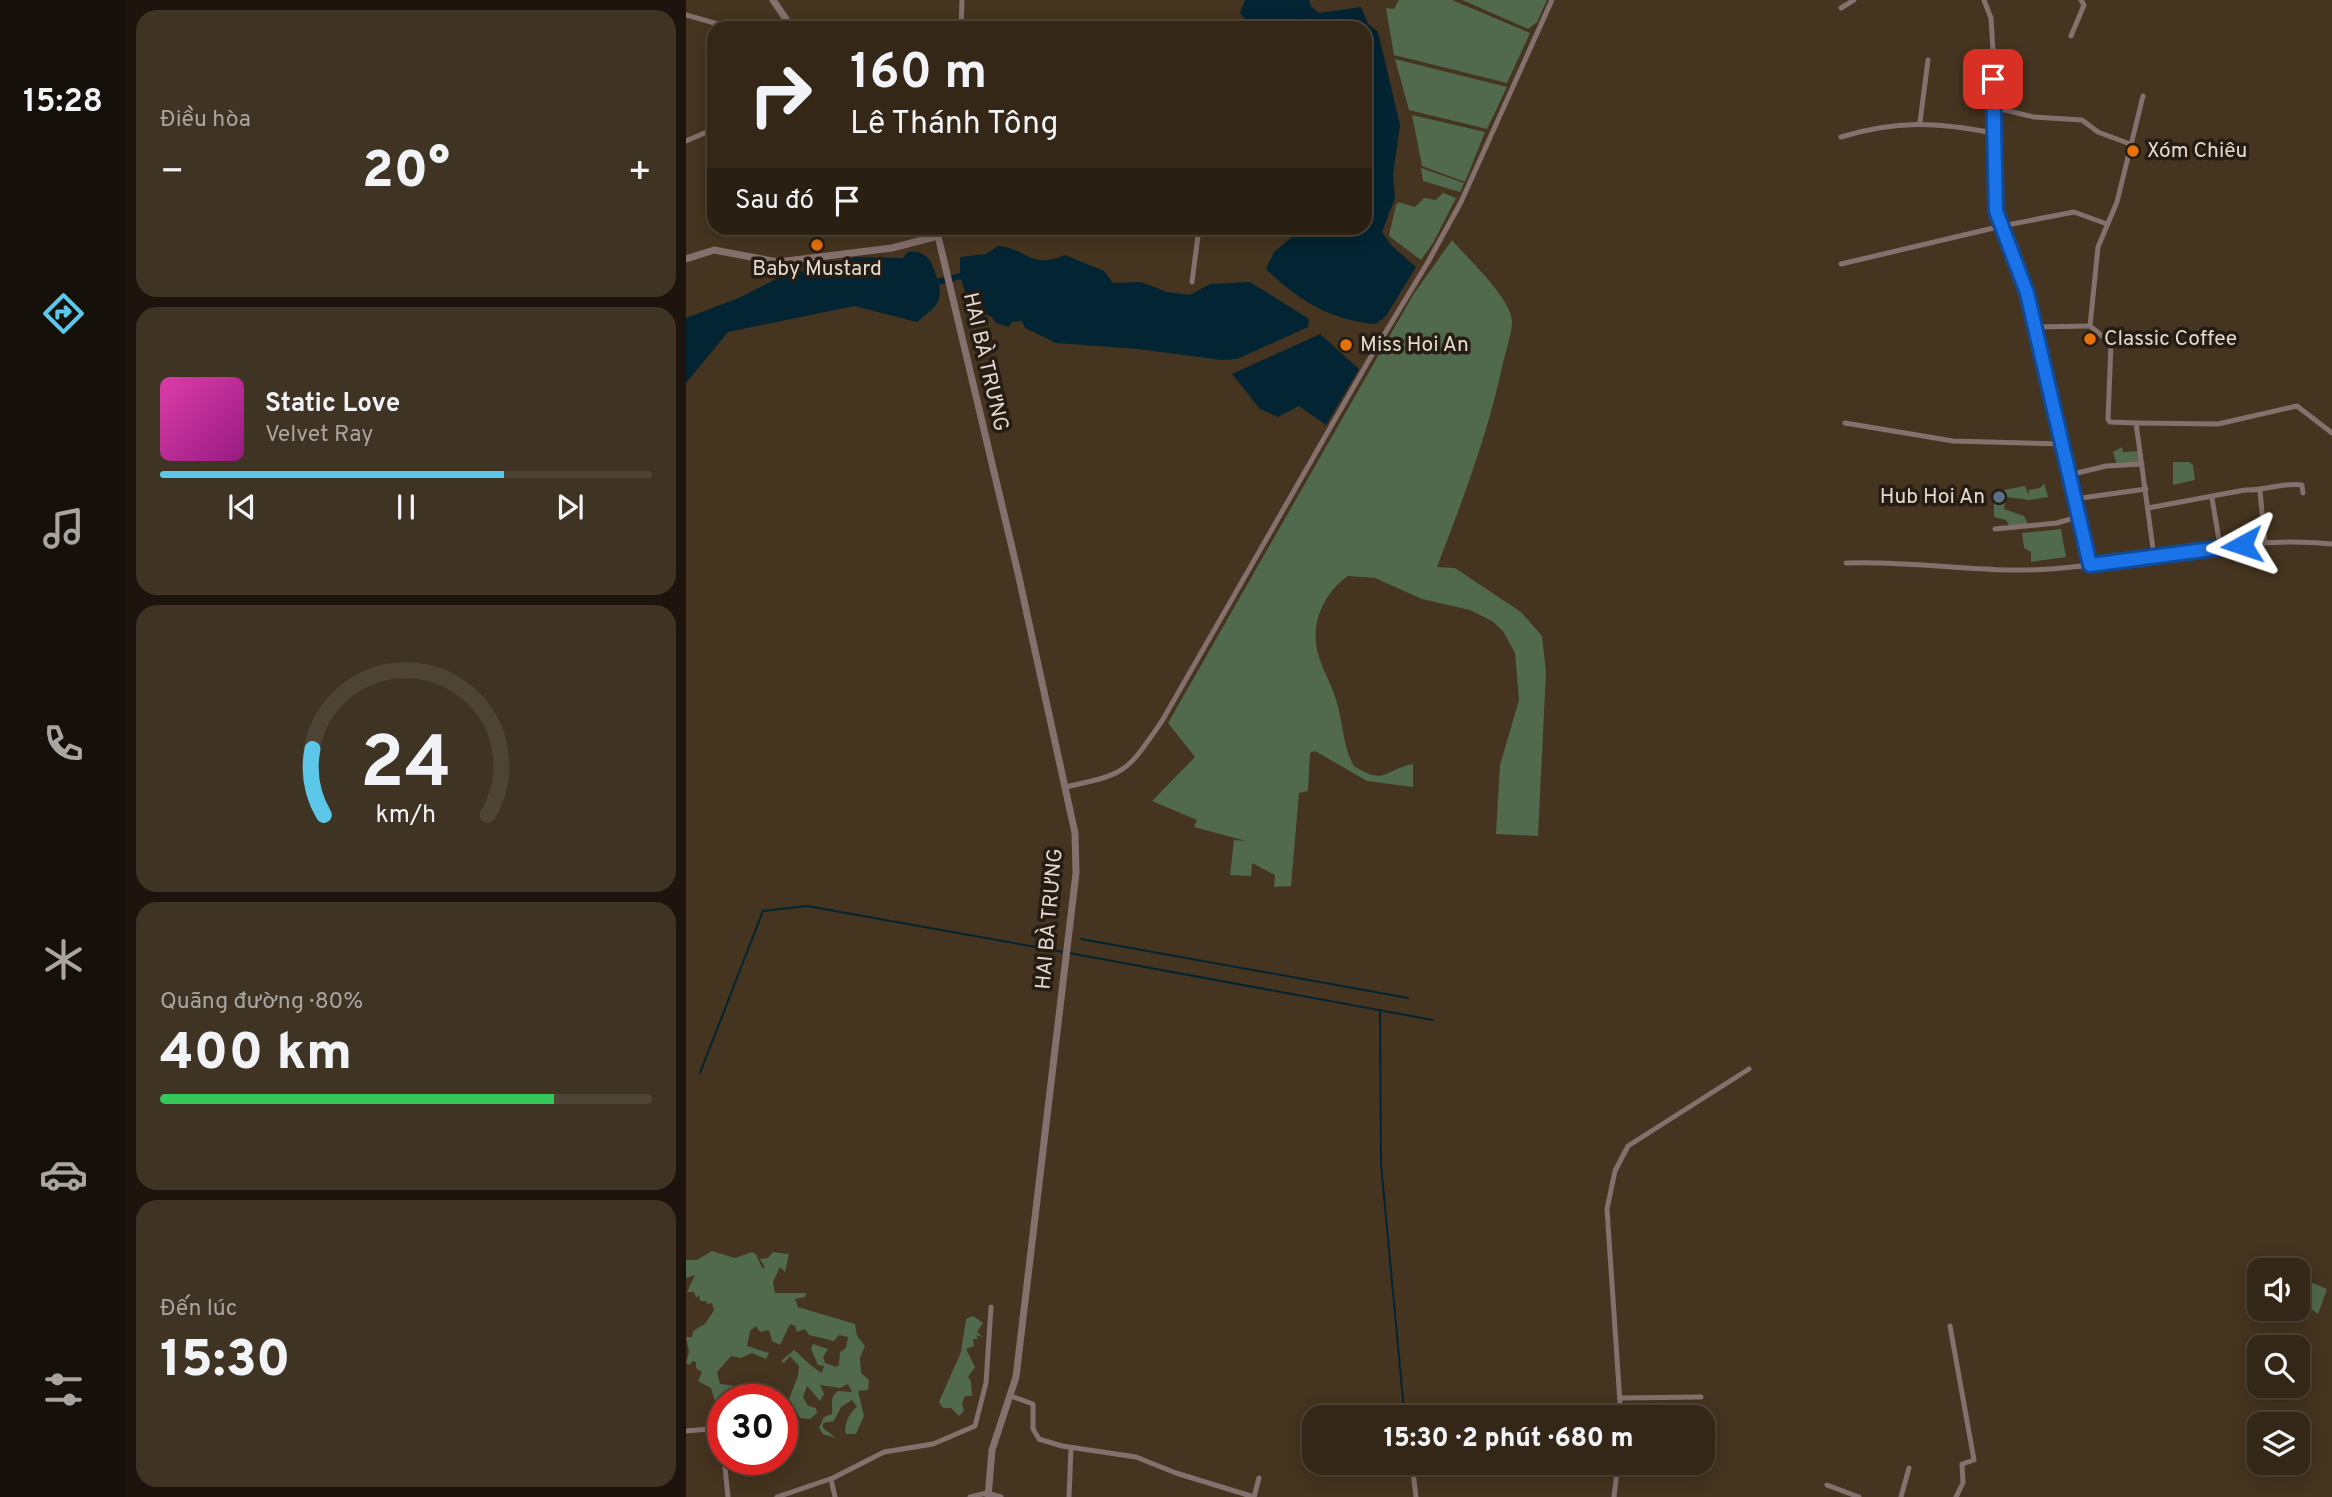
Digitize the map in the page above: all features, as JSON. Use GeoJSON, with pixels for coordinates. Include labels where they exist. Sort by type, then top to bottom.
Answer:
{"type":"FeatureCollection","features":[{"type":"Feature","properties":{"kind":"street"},"geometry":{"type":"LineString","coordinates":[[773,0],[787,21]]}},
{"type":"Feature","properties":{"kind":"street"},"geometry":{"type":"LineString","coordinates":[[961,21],[962,0]]}},
{"type":"Feature","properties":{"kind":"street"},"geometry":{"type":"LineString","coordinates":[[1065,787],[1118,774],[1133,763],[1162,721],[1461,202],[1552,0]]}},
{"type":"Feature","properties":{"kind":"street"},"geometry":{"type":"LineString","coordinates":[[1841,8],[1854,0]]}},
{"type":"Feature","properties":{"kind":"street"},"geometry":{"type":"LineString","coordinates":[[1984,0],[1991,18],[1996,211],[2027,293],[2090,565]]}},
{"type":"Feature","properties":{"kind":"street"},"geometry":{"type":"LineString","coordinates":[[2071,36],[2084,5],[2081,0]]}},
{"type":"Feature","properties":{"kind":"street"},"geometry":{"type":"LineString","coordinates":[[686,15],[707,21]]}},
{"type":"Feature","properties":{"kind":"street"},"geometry":{"type":"LineString","coordinates":[[1920,122],[1928,60]]}},
{"type":"Feature","properties":{"kind":"street"},"geometry":{"type":"LineString","coordinates":[[2090,326],[2098,247],[2117,201],[2143,96]]}},
{"type":"Feature","properties":{"kind":"street"},"geometry":{"type":"LineString","coordinates":[[1993,107],[2034,117],[2082,120],[2098,132],[2130,144]]}},
{"type":"Feature","properties":{"kind":"street"},"geometry":{"type":"LineString","coordinates":[[1842,137],[1868,129],[1920,122],[1993,133]]}},
{"type":"Feature","properties":{"kind":"street"},"geometry":{"type":"LineString","coordinates":[[686,141],[707,132]]}},
{"type":"Feature","properties":{"kind":"street"},"geometry":{"type":"LineString","coordinates":[[1841,264],[2074,212],[2107,224]]}},
{"type":"Feature","properties":{"kind":"street"},"geometry":{"type":"LineString","coordinates":[[1192,282],[1198,235]]}},
{"type":"Feature","properties":{"kind":"street"},"geometry":{"type":"LineString","coordinates":[[686,259],[714,250],[778,262],[892,248],[938,236]]}},
{"type":"Feature","properties":{"kind":"street","name":"HAI BÀ TRƯNG"},"geometry":{"type":"LineString","coordinates":[[938,236],[1075,833],[1076,873],[1011,1396],[992,1450],[988,1495]]}},
{"type":"Feature","properties":{"kind":"street"},"geometry":{"type":"LineString","coordinates":[[2035,327],[2090,326],[2110,343],[2110,422],[2218,424],[2297,405],[2332,433]]}},
{"type":"Feature","properties":{"kind":"street"},"geometry":{"type":"LineString","coordinates":[[1845,423],[1953,441],[2062,444]]}},
{"type":"Feature","properties":{"kind":"street"},"geometry":{"type":"LineString","coordinates":[[2136,423],[2154,556]]}},
{"type":"Feature","properties":{"kind":"street"},"geometry":{"type":"LineString","coordinates":[[2069,475],[2106,466],[2142,464]]}},
{"type":"Feature","properties":{"kind":"street"},"geometry":{"type":"LineString","coordinates":[[2148,508],[2245,490],[2260,491],[2279,484],[2302,485],[2304,493]]}},
{"type":"Feature","properties":{"kind":"street"},"geometry":{"type":"LineString","coordinates":[[2074,499],[2146,489]]}},
{"type":"Feature","properties":{"kind":"street"},"geometry":{"type":"LineString","coordinates":[[2260,491],[2265,543]]}},
{"type":"Feature","properties":{"kind":"street"},"geometry":{"type":"LineString","coordinates":[[2212,498],[2220,546]]}},
{"type":"Feature","properties":{"kind":"street"},"geometry":{"type":"LineString","coordinates":[[1995,529],[2057,523],[2078,517]]}},
{"type":"Feature","properties":{"kind":"street"},"geometry":{"type":"LineString","coordinates":[[1846,563],[2026,570],[2090,565],[2220,546],[2300,541],[2332,544]]}},
{"type":"Feature","properties":{"kind":"street"},"geometry":{"type":"LineString","coordinates":[[1621,1405],[1612,1319],[1607,1209],[1615,1171],[1628,1146],[1749,1069]]}},
{"type":"Feature","properties":{"kind":"street"},"geometry":{"type":"LineString","coordinates":[[777,1497],[831,1479],[884,1452],[933,1444],[975,1426],[986,1383],[991,1307]]}},
{"type":"Feature","properties":{"kind":"street"},"geometry":{"type":"LineString","coordinates":[[1950,1326],[1974,1460],[1961,1465],[1963,1483],[1956,1497]]}},
{"type":"Feature","properties":{"kind":"street"},"geometry":{"type":"LineString","coordinates":[[1011,1396],[1033,1404],[1035,1436],[1071,1448],[1136,1457],[1176,1473],[1254,1497],[1259,1478]]}},
{"type":"Feature","properties":{"kind":"street"},"geometry":{"type":"LineString","coordinates":[[1621,1398],[1701,1397]]}},
{"type":"Feature","properties":{"kind":"street"},"geometry":{"type":"LineString","coordinates":[[686,1431],[707,1429]]}},
{"type":"Feature","properties":{"kind":"street"},"geometry":{"type":"LineString","coordinates":[[1069,1497],[1071,1448]]}},
{"type":"Feature","properties":{"kind":"street"},"geometry":{"type":"LineString","coordinates":[[1901,1497],[1909,1468]]}},
{"type":"Feature","properties":{"kind":"street"},"geometry":{"type":"LineString","coordinates":[[726,1475],[728,1497]]}},
{"type":"Feature","properties":{"kind":"street"},"geometry":{"type":"LineString","coordinates":[[1413,1475],[1416,1497]]}},
{"type":"Feature","properties":{"kind":"street"},"geometry":{"type":"LineString","coordinates":[[1614,1497],[1617,1475]]}},
{"type":"Feature","properties":{"kind":"street"},"geometry":{"type":"LineString","coordinates":[[831,1479],[835,1497]]}},
{"type":"Feature","properties":{"kind":"street"},"geometry":{"type":"LineString","coordinates":[[1827,1485],[1859,1497]]}},
{"type":"Feature","properties":{"kind":"street"},"geometry":{"type":"LineString","coordinates":[[970,1497],[1001,1497]]}},
{"type":"Feature","properties":{"kind":"green space"},"geometry":{"type":"Polygon","coordinates":[[[1399,0],[1452,0],[1530,33],[1507,83],[1394,55],[1386,8],[1394,9],[1399,0]]]}},
{"type":"Feature","properties":{"kind":"green space"},"geometry":{"type":"Polygon","coordinates":[[[1462,0],[1547,0],[1537,22],[1528,29],[1462,0]]]}},
{"type":"Feature","properties":{"kind":"green space"},"geometry":{"type":"Polygon","coordinates":[[[1395,59],[1507,87],[1487,129],[1409,110],[1395,59]]]}},
{"type":"Feature","properties":{"kind":"green space"},"geometry":{"type":"Polygon","coordinates":[[[1412,115],[1485,132],[1465,182],[1422,166],[1412,115]]]}},
{"type":"Feature","properties":{"kind":"green space"},"geometry":{"type":"Polygon","coordinates":[[[1421,168],[1464,183],[1460,192],[1423,181],[1421,168]]]}},
{"type":"Feature","properties":{"kind":"green space"},"geometry":{"type":"Polygon","coordinates":[[[1443,193],[1456,198],[1421,260],[1389,236],[1396,205],[1398,202],[1415,207],[1424,198],[1436,200],[1443,193]]]}},
{"type":"Feature","properties":{"kind":"green space"},"geometry":{"type":"Polygon","coordinates":[[[1452,240],[1497,290],[1510,312],[1512,321],[1482,441],[1437,567],[1455,568],[1521,612],[1542,636],[1546,672],[1538,836],[1496,834],[1500,765],[1519,700],[1515,653],[1503,631],[1492,621],[1470,610],[1422,599],[1375,578],[1348,576],[1331,592],[1320,612],[1316,634],[1319,657],[1335,697],[1354,766],[1379,776],[1413,764],[1413,787],[1367,781],[1315,751],[1310,753],[1308,791],[1299,793],[1291,886],[1274,887],[1275,875],[1252,863],[1251,876],[1230,875],[1234,840],[1246,841],[1194,827],[1197,820],[1152,801],[1195,757],[1168,723],[1413,295],[1452,240]]]}},
{"type":"Feature","properties":{"kind":"green space"},"geometry":{"type":"Polygon","coordinates":[[[2122,447],[2123,452],[2140,451],[2142,466],[2117,465],[2113,452],[2122,447]]]}},
{"type":"Feature","properties":{"kind":"green space"},"geometry":{"type":"Polygon","coordinates":[[[2173,462],[2189,462],[2193,465],[2195,480],[2173,485],[2173,462]]]}},
{"type":"Feature","properties":{"kind":"green space"},"geometry":{"type":"Polygon","coordinates":[[[2044,483],[2048,497],[2030,500],[2006,497],[2004,509],[2024,516],[2029,526],[2009,525],[2006,520],[1994,517],[1994,492],[2025,486],[2029,495],[2029,490],[2040,488],[2044,483]]]}},
{"type":"Feature","properties":{"kind":"green space"},"geometry":{"type":"Polygon","coordinates":[[[2061,529],[2066,557],[2031,562],[2031,552],[2024,548],[2022,533],[2061,529]]]}},
{"type":"Feature","properties":{"kind":"green space"},"geometry":{"type":"Polygon","coordinates":[[[712,1251],[735,1258],[752,1252],[756,1254],[762,1268],[765,1267],[760,1259],[768,1258],[773,1252],[789,1254],[785,1272],[780,1267],[773,1282],[775,1293],[806,1293],[805,1297],[795,1299],[798,1307],[855,1324],[857,1336],[865,1346],[860,1358],[861,1373],[869,1380],[868,1390],[858,1391],[864,1416],[856,1434],[846,1434],[845,1430],[848,1419],[857,1407],[852,1400],[841,1407],[834,1421],[823,1423],[823,1428],[836,1438],[823,1434],[819,1428],[824,1417],[832,1414],[832,1399],[835,1394],[838,1391],[852,1392],[848,1384],[840,1388],[820,1385],[824,1394],[820,1401],[807,1386],[803,1397],[808,1406],[816,1408],[817,1413],[810,1419],[800,1418],[798,1384],[795,1384],[799,1366],[790,1356],[784,1363],[781,1361],[794,1350],[822,1373],[824,1366],[818,1365],[811,1349],[813,1344],[828,1349],[823,1357],[825,1363],[836,1367],[839,1365],[840,1352],[846,1348],[848,1337],[839,1335],[834,1341],[809,1335],[805,1329],[797,1332],[795,1326],[790,1324],[780,1345],[772,1341],[769,1330],[760,1332],[756,1326],[750,1331],[747,1346],[769,1353],[766,1359],[752,1353],[741,1358],[731,1356],[717,1372],[720,1384],[707,1386],[698,1381],[702,1372],[696,1368],[696,1362],[692,1361],[690,1365],[686,1363],[689,1352],[686,1337],[692,1337],[693,1331],[705,1324],[714,1310],[712,1303],[700,1301],[699,1295],[696,1298],[694,1292],[687,1292],[695,1275],[686,1278],[686,1260],[697,1260],[712,1251]]]}},
{"type":"Feature","properties":{"kind":"green space"},"geometry":{"type":"Polygon","coordinates":[[[2310,1282],[2327,1289],[2318,1314],[2310,1308],[2310,1282]]]}},
{"type":"Feature","properties":{"kind":"green space"},"geometry":{"type":"Polygon","coordinates":[[[973,1316],[983,1323],[977,1332],[983,1337],[976,1335],[978,1339],[973,1339],[974,1346],[966,1349],[975,1367],[968,1377],[971,1381],[972,1396],[965,1396],[962,1403],[964,1411],[959,1416],[951,1408],[943,1408],[939,1402],[961,1352],[966,1319],[973,1316]]]}},
{"type":"Feature","properties":{"kind":"water"},"geometry":{"type":"Polygon","coordinates":[[[1245,0],[1309,0],[1319,13],[1361,7],[1367,21],[1246,21],[1240,13],[1245,0]]]}},
{"type":"Feature","properties":{"kind":"water"},"geometry":{"type":"Polygon","coordinates":[[[1372,27],[1378,32],[1400,125],[1393,175],[1395,198],[1382,232],[1392,246],[1416,267],[1386,316],[1376,324],[1344,319],[1316,307],[1290,290],[1266,269],[1274,252],[1295,235],[1372,235],[1372,27]]]}},
{"type":"Feature","properties":{"kind":"water"},"geometry":{"type":"Polygon","coordinates":[[[998,246],[1037,260],[1065,255],[1104,271],[1113,283],[1141,282],[1167,292],[1190,295],[1210,284],[1250,282],[1309,319],[1308,327],[1237,359],[1222,360],[1138,349],[1056,343],[1025,328],[1022,321],[1012,322],[1009,327],[996,323],[992,317],[970,307],[961,279],[939,285],[938,302],[917,322],[854,306],[728,332],[686,383],[686,318],[741,297],[782,276],[856,257],[903,258],[908,252],[920,253],[931,262],[937,279],[960,273],[960,257],[986,254],[998,246]]]}},
{"type":"Feature","properties":{"kind":"water"},"geometry":{"type":"Polygon","coordinates":[[[1320,334],[1359,369],[1326,425],[1299,406],[1278,417],[1260,409],[1232,374],[1320,334]]]}},
{"type":"Feature","properties":{"kind":"waterway"},"geometry":{"type":"LineString","coordinates":[[700,1073],[763,911],[807,906],[1064,952]]}},
{"type":"Feature","properties":{"kind":"waterway"},"geometry":{"type":"LineString","coordinates":[[1081,939],[1408,998]]}},
{"type":"Feature","properties":{"kind":"waterway"},"geometry":{"type":"LineString","coordinates":[[1069,953],[1433,1020]]}},
{"type":"Feature","properties":{"kind":"waterway"},"geometry":{"type":"LineString","coordinates":[[1380,1010],[1381,1164],[1404,1405]]}},
{"type":"Feature","properties":{"kind":"place","name":"Xóm Chiêu"},"geometry":{"type":"Point","coordinates":[2133,151]}},
{"type":"Feature","properties":{"kind":"place","name":"Baby Mustard"},"geometry":{"type":"Point","coordinates":[817,245]}},
{"type":"Feature","properties":{"kind":"place","name":"Classic Coffee"},"geometry":{"type":"Point","coordinates":[2090,339]}},
{"type":"Feature","properties":{"kind":"place","name":"Miss Hoi An"},"geometry":{"type":"Point","coordinates":[1346,345]}},
{"type":"Feature","properties":{"kind":"place","name":"Hub Hoi An"},"geometry":{"type":"Point","coordinates":[1999,497]}},
{"type":"Feature","properties":{"kind":"route"},"geometry":{"type":"LineString","coordinates":[[1993,79],[1993,173],[1996,211],[2027,293],[2090,565],[2242,545]]}}]}
